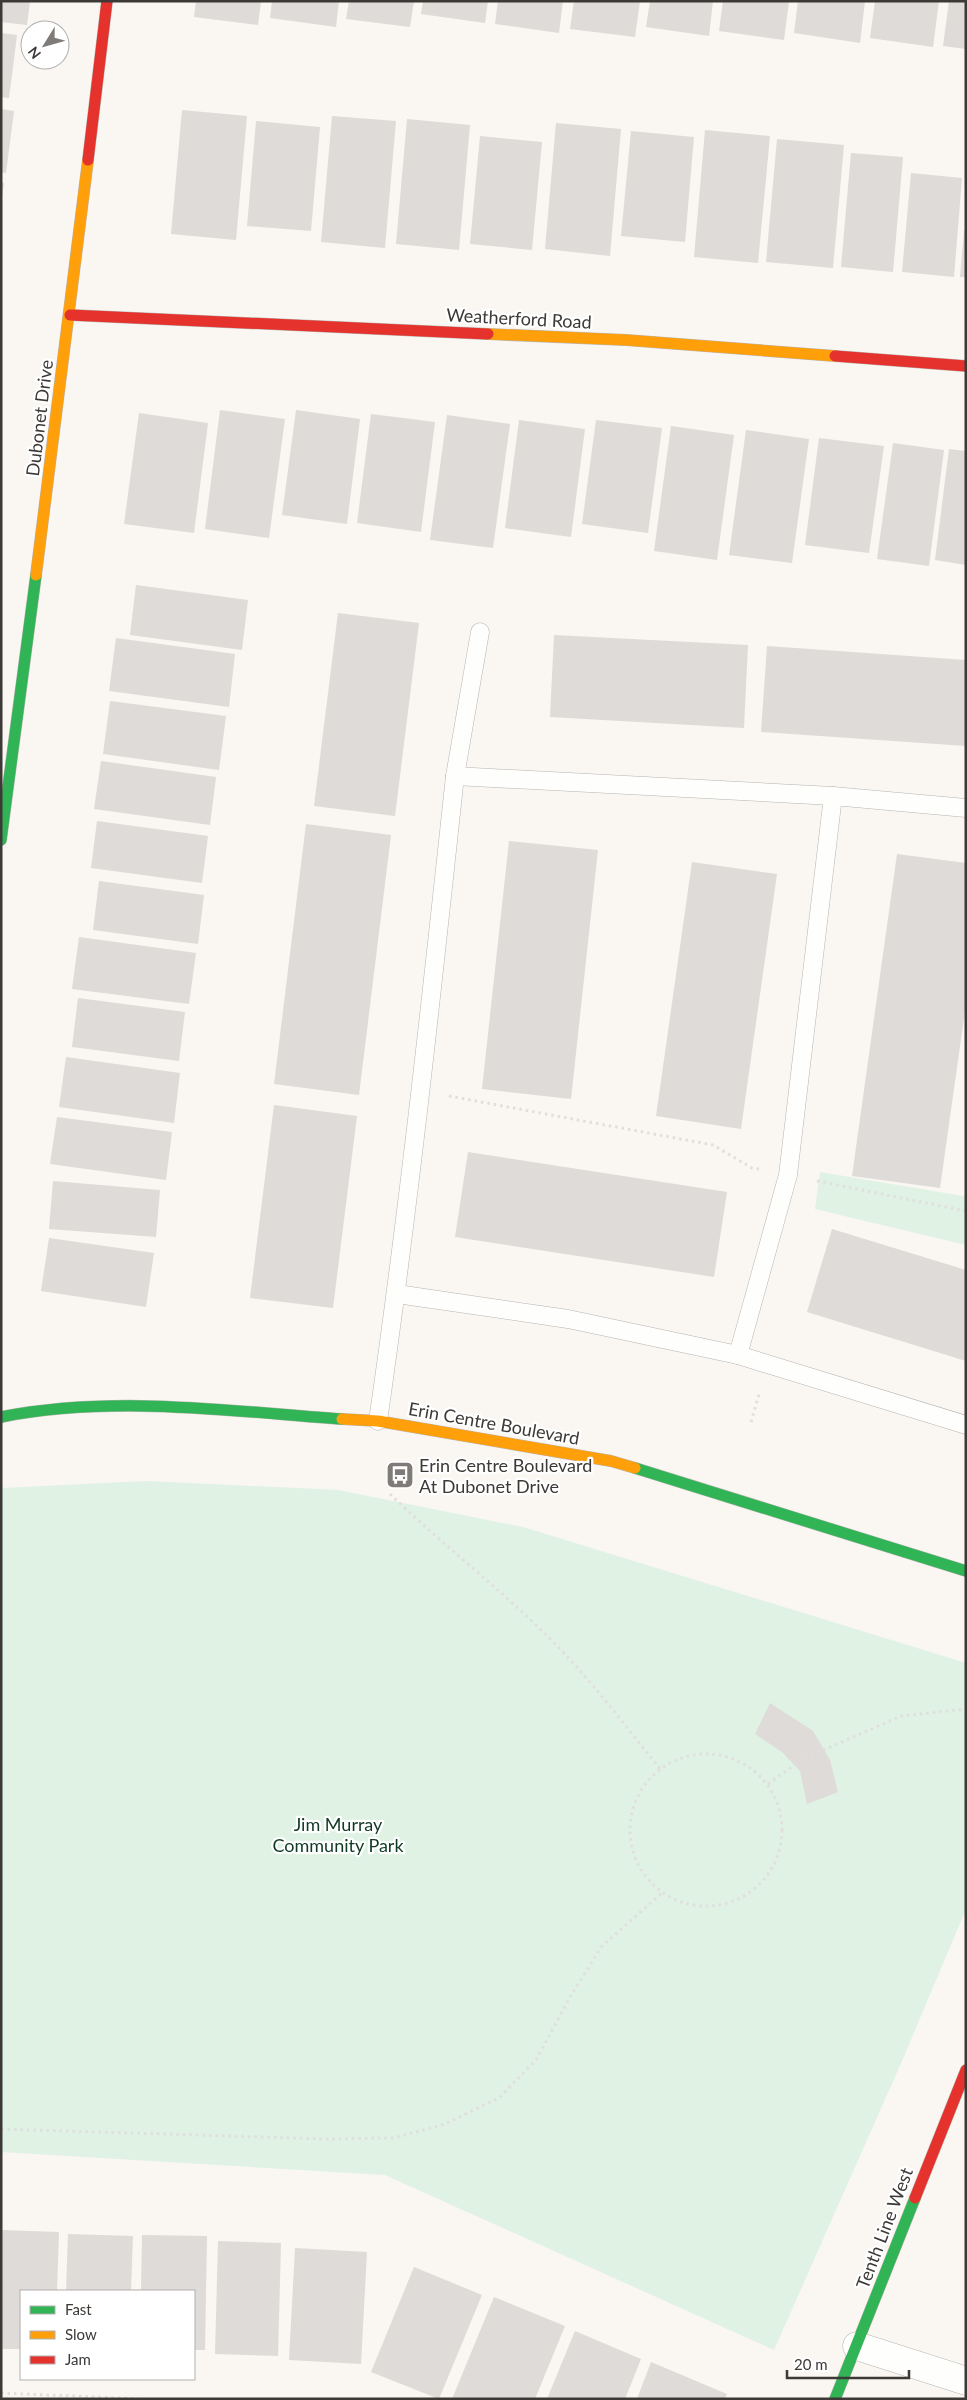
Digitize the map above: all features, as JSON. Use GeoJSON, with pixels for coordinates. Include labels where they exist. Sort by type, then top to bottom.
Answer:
{"type":"FeatureCollection","features":[{"type":"Feature","properties":{"kind":"street","name":"Dubonet Drive"},"geometry":{"type":"LineString","coordinates":[[1,840],[70,315],[108,1]]}},
{"type":"Feature","properties":{"kind":"street","name":"Weatherford Road"},"geometry":{"type":"LineString","coordinates":[[70,315],[626,340],[966,366]]}},
{"type":"Feature","properties":{"kind":"street","name":"Erin Centre Boulevard"},"geometry":{"type":"LineString","coordinates":[[1,1416],[26,1412],[139,1406],[378,1421],[611,1462],[966,1571]]}},
{"type":"Feature","properties":{"kind":"street","name":"Tenth Line West"},"geometry":{"type":"LineString","coordinates":[[835,2399],[950,2105],[966,2070]]}},
{"type":"Feature","properties":{"kind":"street"},"geometry":{"type":"LineString","coordinates":[[857,2346],[966,2380]]}},
{"type":"Feature","properties":{"kind":"lane"},"geometry":{"type":"LineString","coordinates":[[378,1421],[397,1294],[419,1114],[455,776],[480,632]]}},
{"type":"Feature","properties":{"kind":"lane"},"geometry":{"type":"LineString","coordinates":[[455,776],[833,796],[966,808]]}},
{"type":"Feature","properties":{"kind":"lane"},"geometry":{"type":"LineString","coordinates":[[738,1355],[788,1175],[833,796]]}},
{"type":"Feature","properties":{"kind":"lane"},"geometry":{"type":"LineString","coordinates":[[397,1294],[568,1320],[738,1355],[966,1425]]}},
{"type":"Feature","properties":{"kind":"path"},"geometry":{"type":"LineString","coordinates":[[420,1091],[712,1145],[752,1168],[966,1211]]}},
{"type":"Feature","properties":{"kind":"path"},"geometry":{"type":"LineString","coordinates":[[390,1494],[508,1599],[574,1664],[660,1769]]}},
{"type":"Feature","properties":{"kind":"path"},"geometry":{"type":"LineString","coordinates":[[768,1784],[803,1759],[901,1716],[966,1709]]}},
{"type":"Feature","properties":{"kind":"path"},"geometry":{"type":"LineString","coordinates":[[705,1754],[721,1756],[728,1757],[750,1768],[768,1784],[778,1805],[783,1829],[780,1853],[769,1874],[753,1892],[732,1902],[708,1907],[684,1904],[662,1893],[645,1876],[634,1855],[630,1831],[633,1808],[644,1786],[660,1769],[682,1758],[705,1754]]}},
{"type":"Feature","properties":{"kind":"path"},"geometry":{"type":"LineString","coordinates":[[1,2130],[326,2139],[394,2138],[445,2124],[499,2098],[536,2060],[570,1997],[602,1946],[662,1893]]}},
{"type":"Feature","properties":{"kind":"path"},"geometry":{"type":"LineString","coordinates":[[1,2393],[144,2399]]}},
{"type":"Feature","properties":{"kind":"green space"},"geometry":{"type":"Polygon","coordinates":[[[820,1172],[963,1196],[966,1194],[966,1245],[815,1209],[820,1172]]]}},
{"type":"Feature","properties":{"kind":"green space","name":"Jim Murray Community Park"},"geometry":{"type":"Polygon","coordinates":[[[147,1481],[338,1490],[523,1527],[966,1663],[966,1909],[902,2061],[774,2350],[385,2175],[1,2152],[1,1488],[147,1481]]]}},
{"type":"Feature","properties":{"kind":"building"},"geometry":{"type":"Polygon","coordinates":[[[1,1],[30,1],[28,20],[20,20],[20,24],[1,22],[1,1]]]}},
{"type":"Feature","properties":{"kind":"building"},"geometry":{"type":"Polygon","coordinates":[[[196,1],[261,1],[258,25],[194,17],[196,1]]]}},
{"type":"Feature","properties":{"kind":"building"},"geometry":{"type":"Polygon","coordinates":[[[272,1],[339,1],[336,27],[270,18],[272,1]]]}},
{"type":"Feature","properties":{"kind":"building"},"geometry":{"type":"Polygon","coordinates":[[[349,1],[414,1],[410,27],[346,19],[349,1]]]}},
{"type":"Feature","properties":{"kind":"building"},"geometry":{"type":"Polygon","coordinates":[[[423,1],[488,1],[485,23],[421,14],[423,1]]]}},
{"type":"Feature","properties":{"kind":"building"},"geometry":{"type":"Polygon","coordinates":[[[498,1],[563,1],[559,33],[495,24],[498,1]]]}},
{"type":"Feature","properties":{"kind":"building"},"geometry":{"type":"Polygon","coordinates":[[[574,1],[640,1],[635,37],[570,29],[574,1]]]}},
{"type":"Feature","properties":{"kind":"building"},"geometry":{"type":"Polygon","coordinates":[[[650,1],[713,1],[709,36],[646,27],[650,1]]]}},
{"type":"Feature","properties":{"kind":"building"},"geometry":{"type":"Polygon","coordinates":[[[723,1],[789,1],[784,40],[719,31],[723,1]]]}},
{"type":"Feature","properties":{"kind":"building"},"geometry":{"type":"Polygon","coordinates":[[[798,1],[865,1],[860,43],[794,33],[798,1]]]}},
{"type":"Feature","properties":{"kind":"building"},"geometry":{"type":"Polygon","coordinates":[[[875,1],[939,1],[933,47],[870,38],[875,1]]]}},
{"type":"Feature","properties":{"kind":"building"},"geometry":{"type":"Polygon","coordinates":[[[949,1],[966,1],[966,49],[943,46],[949,1]]]}},
{"type":"Feature","properties":{"kind":"building"},"geometry":{"type":"Polygon","coordinates":[[[1,33],[17,35],[9,98],[1,97],[1,33]]]}},
{"type":"Feature","properties":{"kind":"building"},"geometry":{"type":"Polygon","coordinates":[[[1,109],[14,111],[6,173],[1,172],[1,109]]]}},
{"type":"Feature","properties":{"kind":"building"},"geometry":{"type":"Polygon","coordinates":[[[182,110],[247,116],[236,240],[171,234],[182,110]]]}},
{"type":"Feature","properties":{"kind":"building"},"geometry":{"type":"Polygon","coordinates":[[[332,116],[396,121],[385,248],[321,242],[332,116]]]}},
{"type":"Feature","properties":{"kind":"building"},"geometry":{"type":"Polygon","coordinates":[[[407,119],[470,125],[459,250],[396,244],[407,119]]]}},
{"type":"Feature","properties":{"kind":"building"},"geometry":{"type":"Polygon","coordinates":[[[256,121],[320,127],[311,231],[247,226],[256,121]]]}},
{"type":"Feature","properties":{"kind":"building"},"geometry":{"type":"Polygon","coordinates":[[[556,123],[621,129],[610,256],[545,249],[556,123]]]}},
{"type":"Feature","properties":{"kind":"building"},"geometry":{"type":"Polygon","coordinates":[[[705,130],[770,136],[758,263],[694,257],[705,130]]]}},
{"type":"Feature","properties":{"kind":"building"},"geometry":{"type":"Polygon","coordinates":[[[631,131],[694,137],[685,242],[621,236],[631,131]]]}},
{"type":"Feature","properties":{"kind":"building"},"geometry":{"type":"Polygon","coordinates":[[[480,136],[542,142],[532,250],[470,244],[480,136]]]}},
{"type":"Feature","properties":{"kind":"building"},"geometry":{"type":"Polygon","coordinates":[[[777,139],[844,145],[833,268],[766,262],[777,139]]]}},
{"type":"Feature","properties":{"kind":"building"},"geometry":{"type":"Polygon","coordinates":[[[851,153],[903,157],[893,272],[841,267],[851,153]]]}},
{"type":"Feature","properties":{"kind":"building"},"geometry":{"type":"Polygon","coordinates":[[[911,173],[962,178],[954,277],[902,272],[911,173]]]}},
{"type":"Feature","properties":{"kind":"building"},"geometry":{"type":"Polygon","coordinates":[[[1,182],[4,183],[2,197],[1,196],[1,182]]]}},
{"type":"Feature","properties":{"kind":"building"},"geometry":{"type":"Polygon","coordinates":[[[964,230],[966,231],[966,277],[960,277],[964,230]]]}},
{"type":"Feature","properties":{"kind":"building"},"geometry":{"type":"Polygon","coordinates":[[[220,410],[285,419],[269,538],[205,529],[220,410]]]}},
{"type":"Feature","properties":{"kind":"building"},"geometry":{"type":"Polygon","coordinates":[[[296,410],[360,419],[347,524],[282,515],[296,410]]]}},
{"type":"Feature","properties":{"kind":"building"},"geometry":{"type":"Polygon","coordinates":[[[139,413],[208,423],[194,533],[124,524],[139,413]]]}},
{"type":"Feature","properties":{"kind":"building"},"geometry":{"type":"Polygon","coordinates":[[[371,414],[435,422],[421,532],[357,523],[371,414]]]}},
{"type":"Feature","properties":{"kind":"building"},"geometry":{"type":"Polygon","coordinates":[[[447,415],[510,424],[493,548],[430,540],[447,415]]]}},
{"type":"Feature","properties":{"kind":"building"},"geometry":{"type":"Polygon","coordinates":[[[519,420],[585,429],[571,537],[505,528],[519,420]]]}},
{"type":"Feature","properties":{"kind":"building"},"geometry":{"type":"Polygon","coordinates":[[[596,420],[662,428],[648,533],[582,524],[596,420]]]}},
{"type":"Feature","properties":{"kind":"building"},"geometry":{"type":"Polygon","coordinates":[[[671,426],[734,435],[717,560],[654,551],[671,426]]]}},
{"type":"Feature","properties":{"kind":"building"},"geometry":{"type":"Polygon","coordinates":[[[746,430],[809,439],[792,563],[729,555],[746,430]]]}},
{"type":"Feature","properties":{"kind":"building"},"geometry":{"type":"Polygon","coordinates":[[[819,438],[884,446],[869,553],[805,545],[819,438]]]}},
{"type":"Feature","properties":{"kind":"building"},"geometry":{"type":"Polygon","coordinates":[[[893,443],[944,450],[929,566],[877,559],[893,443]]]}},
{"type":"Feature","properties":{"kind":"building"},"geometry":{"type":"Polygon","coordinates":[[[949,449],[966,451],[966,565],[935,560],[949,449]]]}},
{"type":"Feature","properties":{"kind":"building"},"geometry":{"type":"Polygon","coordinates":[[[136,585],[248,600],[242,650],[130,635],[136,585]]]}},
{"type":"Feature","properties":{"kind":"building"},"geometry":{"type":"Polygon","coordinates":[[[338,613],[419,623],[395,816],[314,806],[338,613]]]}},
{"type":"Feature","properties":{"kind":"building"},"geometry":{"type":"Polygon","coordinates":[[[554,635],[748,645],[744,728],[550,717],[554,635]]]}},
{"type":"Feature","properties":{"kind":"building"},"geometry":{"type":"Polygon","coordinates":[[[116,638],[235,654],[229,707],[109,691],[116,638]]]}},
{"type":"Feature","properties":{"kind":"building"},"geometry":{"type":"Polygon","coordinates":[[[767,646],[966,660],[966,746],[761,732],[767,646]]]}},
{"type":"Feature","properties":{"kind":"building"},"geometry":{"type":"Polygon","coordinates":[[[110,701],[226,716],[219,770],[103,754],[110,701]]]}},
{"type":"Feature","properties":{"kind":"building"},"geometry":{"type":"Polygon","coordinates":[[[101,761],[216,777],[210,825],[94,809],[101,761]]]}},
{"type":"Feature","properties":{"kind":"building"},"geometry":{"type":"Polygon","coordinates":[[[97,821],[208,836],[202,883],[91,868],[97,821]]]}},
{"type":"Feature","properties":{"kind":"building"},"geometry":{"type":"Polygon","coordinates":[[[306,824],[391,835],[359,1095],[274,1084],[306,824]]]}},
{"type":"Feature","properties":{"kind":"building"},"geometry":{"type":"Polygon","coordinates":[[[509,841],[598,850],[571,1099],[482,1089],[509,841]]]}},
{"type":"Feature","properties":{"kind":"building"},"geometry":{"type":"Polygon","coordinates":[[[897,854],[966,863],[966,1004],[940,1188],[852,1176],[897,854]]]}},
{"type":"Feature","properties":{"kind":"building"},"geometry":{"type":"Polygon","coordinates":[[[692,862],[777,874],[741,1129],[656,1116],[692,862]]]}},
{"type":"Feature","properties":{"kind":"building"},"geometry":{"type":"Polygon","coordinates":[[[99,881],[204,895],[198,944],[93,930],[99,881]]]}},
{"type":"Feature","properties":{"kind":"building"},"geometry":{"type":"Polygon","coordinates":[[[79,937],[196,953],[189,1004],[72,989],[79,937]]]}},
{"type":"Feature","properties":{"kind":"building"},"geometry":{"type":"Polygon","coordinates":[[[78,998],[185,1012],[179,1061],[72,1047],[78,998]]]}},
{"type":"Feature","properties":{"kind":"building"},"geometry":{"type":"Polygon","coordinates":[[[66,1057],[180,1073],[174,1123],[59,1107],[66,1057]]]}},
{"type":"Feature","properties":{"kind":"building"},"geometry":{"type":"Polygon","coordinates":[[[274,1105],[357,1116],[333,1308],[250,1298],[274,1105]]]}},
{"type":"Feature","properties":{"kind":"building"},"geometry":{"type":"Polygon","coordinates":[[[57,1117],[172,1132],[166,1180],[50,1164],[57,1117]]]}},
{"type":"Feature","properties":{"kind":"building"},"geometry":{"type":"Polygon","coordinates":[[[468,1152],[727,1192],[714,1277],[455,1237],[468,1152]]]}},
{"type":"Feature","properties":{"kind":"building"},"geometry":{"type":"Polygon","coordinates":[[[53,1181],[160,1190],[156,1237],[49,1229],[53,1181]]]}},
{"type":"Feature","properties":{"kind":"building"},"geometry":{"type":"Polygon","coordinates":[[[832,1229],[966,1270],[966,1361],[807,1312],[832,1229]]]}},
{"type":"Feature","properties":{"kind":"building"},"geometry":{"type":"Polygon","coordinates":[[[49,1238],[154,1253],[146,1307],[41,1291],[49,1238]]]}},
{"type":"Feature","properties":{"kind":"building"},"geometry":{"type":"Polygon","coordinates":[[[770,1703],[813,1731],[830,1760],[838,1792],[807,1804],[800,1771],[782,1752],[755,1734],[770,1703]]]}},
{"type":"Feature","properties":{"kind":"building"},"geometry":{"type":"Polygon","coordinates":[[[1,2230],[59,2232],[57,2290],[20,2290],[20,2349],[1,2349],[1,2230]]]}},
{"type":"Feature","properties":{"kind":"building"},"geometry":{"type":"Polygon","coordinates":[[[68,2234],[133,2236],[131,2290],[66,2290],[68,2234]]]}},
{"type":"Feature","properties":{"kind":"building"},"geometry":{"type":"Polygon","coordinates":[[[142,2235],[207,2236],[205,2350],[195,2350],[195,2290],[141,2290],[142,2235]]]}},
{"type":"Feature","properties":{"kind":"building"},"geometry":{"type":"Polygon","coordinates":[[[218,2241],[281,2243],[278,2356],[215,2354],[218,2241]]]}},
{"type":"Feature","properties":{"kind":"building"},"geometry":{"type":"Polygon","coordinates":[[[295,2248],[367,2252],[361,2364],[289,2360],[295,2248]]]}},
{"type":"Feature","properties":{"kind":"building"},"geometry":{"type":"Polygon","coordinates":[[[414,2267],[482,2295],[439,2399],[371,2372],[414,2267]]]}},
{"type":"Feature","properties":{"kind":"building"},"geometry":{"type":"Polygon","coordinates":[[[494,2297],[565,2326],[535,2399],[452,2399],[494,2297]]]}},
{"type":"Feature","properties":{"kind":"building"},"geometry":{"type":"Polygon","coordinates":[[[575,2331],[641,2359],[625,2399],[547,2399],[575,2331]]]}},
{"type":"Feature","properties":{"kind":"building"},"geometry":{"type":"Polygon","coordinates":[[[651,2362],[727,2394],[725,2399],[637,2399],[651,2362]]]}},
{"type":"Feature","properties":{"kind":"traffic: fast"},"geometry":{"type":"LineString","coordinates":[[1,840],[36,575]]}},
{"type":"Feature","properties":{"kind":"traffic: fast"},"geometry":{"type":"LineString","coordinates":[[1,1417],[43,1410],[128,1406],[214,1409],[342,1419]]}},
{"type":"Feature","properties":{"kind":"traffic: fast"},"geometry":{"type":"LineString","coordinates":[[635,1468],[966,1571]]}},
{"type":"Feature","properties":{"kind":"traffic: fast"},"geometry":{"type":"LineString","coordinates":[[835,2399],[915,2198]]}},
{"type":"Feature","properties":{"kind":"traffic: slow"},"geometry":{"type":"LineString","coordinates":[[36,575],[88,160]]}},
{"type":"Feature","properties":{"kind":"traffic: slow"},"geometry":{"type":"LineString","coordinates":[[488,334],[626,340],[835,356]]}},
{"type":"Feature","properties":{"kind":"traffic: slow"},"geometry":{"type":"LineString","coordinates":[[342,1419],[378,1421],[611,1461],[635,1468]]}},
{"type":"Feature","properties":{"kind":"traffic: jam"},"geometry":{"type":"LineString","coordinates":[[88,160],[107,1]]}},
{"type":"Feature","properties":{"kind":"traffic: jam"},"geometry":{"type":"LineString","coordinates":[[70,315],[488,334]]}},
{"type":"Feature","properties":{"kind":"traffic: jam"},"geometry":{"type":"LineString","coordinates":[[835,356],[966,366]]}},
{"type":"Feature","properties":{"kind":"traffic: jam"},"geometry":{"type":"LineString","coordinates":[[915,2198],[966,2070]]}},
{"type":"Feature","properties":{"kind":"place","name":"Erin Centre Boulevard At Dubonet Drive"},"geometry":{"type":"Point","coordinates":[400,1475]}}]}
